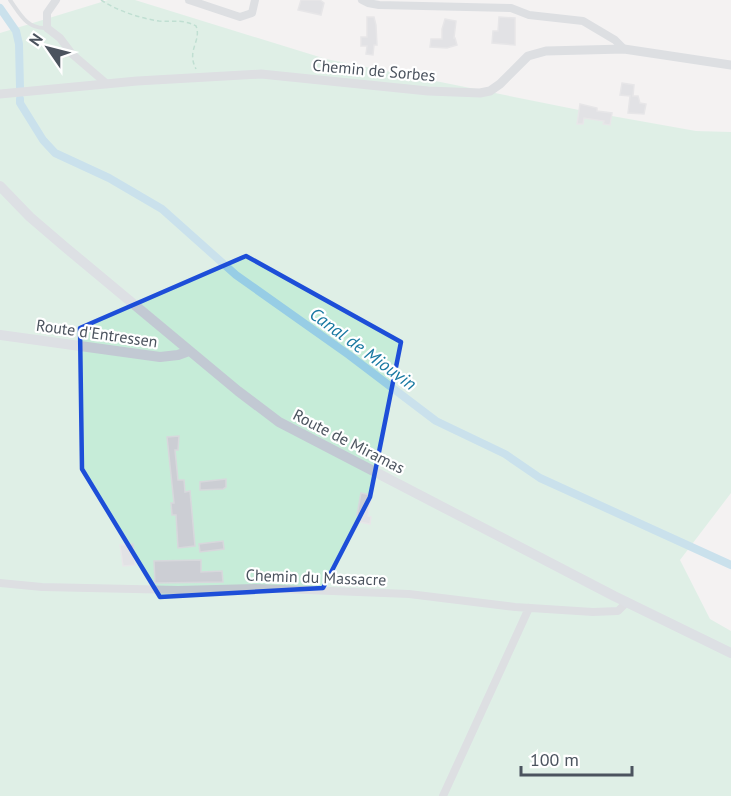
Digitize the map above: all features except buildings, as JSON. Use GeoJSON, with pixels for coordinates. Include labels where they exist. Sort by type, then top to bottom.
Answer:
{"type":"FeatureCollection","features":[{"type":"Feature","properties":{"kind":"main road","name":"Route de Miramas"},"geometry":{"type":"LineString","coordinates":[[0,186],[30,217],[189,351],[254,404],[285,425],[627,602],[731,653]]}},
{"type":"Feature","properties":{"kind":"main road","name":"Route d'Entressen"},"geometry":{"type":"LineString","coordinates":[[0,335],[160,357],[189,351]]}},
{"type":"Feature","properties":{"kind":"street"},"geometry":{"type":"LineString","coordinates":[[56,0],[47,14],[47,28],[60,38],[72,54],[107,84]]}},
{"type":"Feature","properties":{"kind":"street"},"geometry":{"type":"LineString","coordinates":[[189,0],[240,17],[252,13],[255,0]]}},
{"type":"Feature","properties":{"kind":"street"},"geometry":{"type":"LineString","coordinates":[[362,0],[379,5],[498,3],[528,15],[583,21],[615,40],[624,50]]}},
{"type":"Feature","properties":{"kind":"street","name":"Chemin de Sorbes"},"geometry":{"type":"LineString","coordinates":[[0,94],[261,74],[428,91],[480,93],[500,84],[521,61],[535,53],[624,50],[731,65]]}},
{"type":"Feature","properties":{"kind":"street","name":"Chemin du Massacre"},"geometry":{"type":"LineString","coordinates":[[0,583],[42,587],[178,590],[255,588],[409,594],[473,603],[607,612],[618,611],[627,602]]}},
{"type":"Feature","properties":{"kind":"street"},"geometry":{"type":"LineString","coordinates":[[443,796],[529,608]]}},
{"type":"Feature","properties":{"kind":"lane"},"geometry":{"type":"LineString","coordinates":[[10,0],[28,24],[47,28]]}},
{"type":"Feature","properties":{"kind":"path"},"geometry":{"type":"LineString","coordinates":[[100,0],[114,9],[131,14],[159,21],[188,22],[196,26],[198,32],[191,58],[201,78]]}},
{"type":"Feature","properties":{"kind":"highlighted area"},"geometry":{"type":"Polygon","coordinates":[[[246,256],[401,342],[370,497],[323,588],[160,597],[82,469],[80,328],[246,256]]]}},
{"type":"Feature","properties":{"kind":"green space"},"geometry":{"type":"Polygon","coordinates":[[[108,0],[135,0],[326,59],[584,111],[696,131],[731,132],[731,493],[680,560],[710,619],[731,631],[731,796],[0,796],[0,33],[108,0]]]}},
{"type":"Feature","properties":{"kind":"waterway","name":"Canal de Miouvin"},"geometry":{"type":"LineString","coordinates":[[0,8],[16,31],[19,44],[20,88]]}},
{"type":"Feature","properties":{"kind":"waterway","name":"Canal de Miouvin"},"geometry":{"type":"LineString","coordinates":[[20,99],[20,103],[43,140],[55,153],[109,178],[162,209],[236,275],[349,355],[436,421],[505,454],[540,478],[731,565]]}}]}
